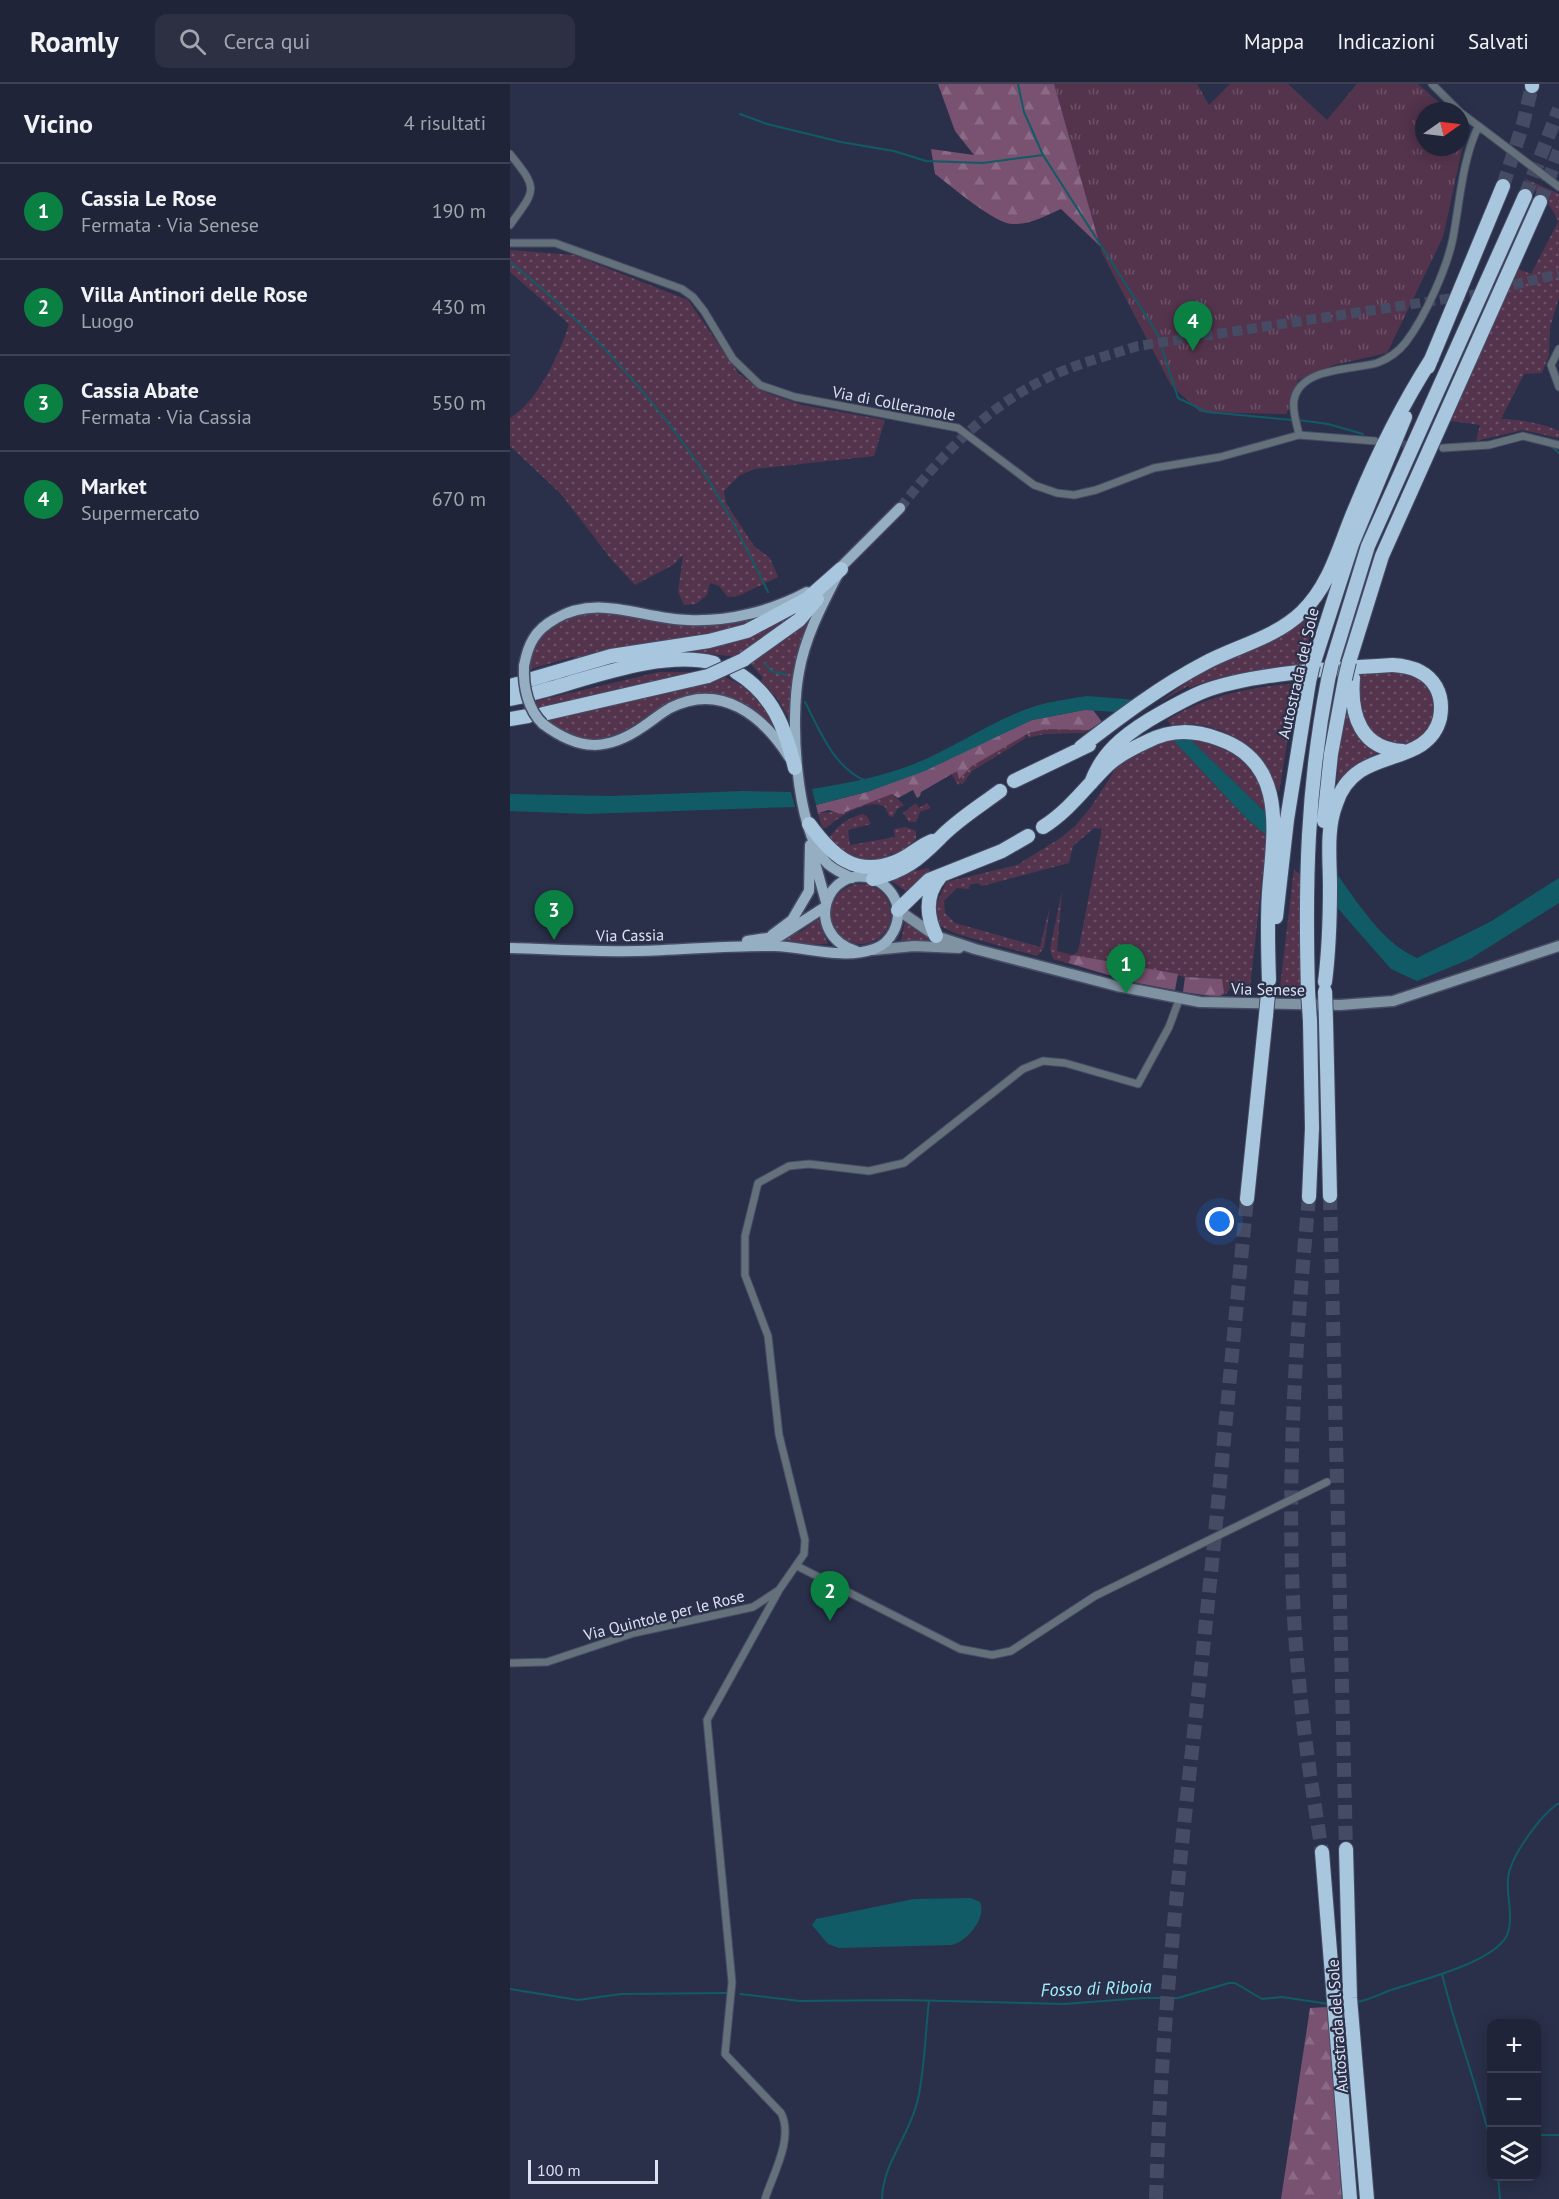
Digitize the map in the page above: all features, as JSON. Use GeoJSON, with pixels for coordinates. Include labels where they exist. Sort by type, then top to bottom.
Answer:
{"type":"FeatureCollection","features":[{"type":"Feature","properties":{"kind":"highway","name":"Autostrada del Sole"},"geometry":{"type":"LineString","coordinates":[[1247,1199],[1268,994],[1278,859],[1287,820],[1313,665],[1352,544],[1503,186]]}},
{"type":"Feature","properties":{"kind":"highway","name":"Autostrada del Sole"},"geometry":{"type":"LineString","coordinates":[[1308,1197],[1312,1128],[1306,898],[1308,826],[1315,752],[1328,680],[1368,546],[1526,196]]}},
{"type":"Feature","properties":{"kind":"highway"},"geometry":{"type":"LineString","coordinates":[[1330,1196],[1325,986],[1326,851],[1331,754],[1382,556],[1540,202]]}},
{"type":"Feature","properties":{"kind":"highway"},"geometry":{"type":"LineString","coordinates":[[1014,781],[1081,747],[1115,721],[1203,664],[1283,627],[1314,598],[1332,569],[1389,432],[1432,358]]}},
{"type":"Feature","properties":{"kind":"highway"},"geometry":{"type":"LineString","coordinates":[[543,719],[711,670],[740,666],[799,620],[841,569]]}},
{"type":"Feature","properties":{"kind":"highway"},"geometry":{"type":"LineString","coordinates":[[532,679],[610,656],[709,641],[747,631],[807,599],[841,569]]}},
{"type":"Feature","properties":{"kind":"highway"},"geometry":{"type":"LineString","coordinates":[[534,693],[673,660],[701,660],[711,670]]}},
{"type":"Feature","properties":{"kind":"highway"},"geometry":{"type":"LineString","coordinates":[[1081,747],[1112,742],[1168,709],[1203,692],[1241,682],[1389,665],[1408,666],[1431,679],[1438,691],[1441,704],[1434,733],[1408,752],[1369,766],[1346,784],[1333,815],[1326,851]]}},
{"type":"Feature","properties":{"kind":"highway"},"geometry":{"type":"LineString","coordinates":[[740,666],[776,710],[788,738],[795,768]]}},
{"type":"Feature","properties":{"kind":"highway"},"geometry":{"type":"LineString","coordinates":[[1349,678],[1363,732],[1380,747],[1408,752]]}},
{"type":"Feature","properties":{"kind":"highway"},"geometry":{"type":"LineString","coordinates":[[510,719],[528,716]]}},
{"type":"Feature","properties":{"kind":"highway"},"geometry":{"type":"LineString","coordinates":[[1043,827],[1069,808],[1119,757],[1147,741],[1166,734],[1193,731],[1224,741],[1250,759],[1260,770],[1273,806],[1278,859]]}},
{"type":"Feature","properties":{"kind":"highway"},"geometry":{"type":"LineString","coordinates":[[1091,783],[1112,742]]}},
{"type":"Feature","properties":{"kind":"highway"},"geometry":{"type":"LineString","coordinates":[[873,879],[900,870],[922,857],[940,838],[1000,791]]}},
{"type":"Feature","properties":{"kind":"highway"},"geometry":{"type":"LineString","coordinates":[[809,824],[834,855],[857,865],[883,865],[896,862],[926,843],[940,838]]}},
{"type":"Feature","properties":{"kind":"highway"},"geometry":{"type":"LineString","coordinates":[[898,910],[929,880],[989,856],[1028,836]]}},
{"type":"Feature","properties":{"kind":"highway"},"geometry":{"type":"LineString","coordinates":[[936,936],[928,914],[928,903],[931,892],[943,873]]}},
{"type":"Feature","properties":{"kind":"highway","name":"Autostrada del Sole"},"geometry":{"type":"LineString","coordinates":[[1346,1849],[1350,2002],[1367,2199]]}},
{"type":"Feature","properties":{"kind":"highway","name":"Autostrada del Sole"},"geometry":{"type":"LineString","coordinates":[[1322,1852],[1350,2199]]}},
{"type":"Feature","properties":{"kind":"main road"},"geometry":{"type":"LineString","coordinates":[[795,768],[780,743],[757,718],[743,708],[716,701],[691,701],[671,707],[642,728],[609,744],[581,745],[567,740],[543,719],[527,697],[524,666],[527,650],[534,635],[545,624],[579,608],[611,607],[689,621],[727,618],[780,604],[805,593],[841,569],[900,508]]}},
{"type":"Feature","properties":{"kind":"main road"},"geometry":{"type":"LineString","coordinates":[[841,569],[809,634],[799,673],[795,717],[795,768],[809,824],[826,862],[852,878],[873,879],[887,888],[895,900],[898,910],[897,923],[892,935],[872,950]]}},
{"type":"Feature","properties":{"kind":"main road"},"geometry":{"type":"LineString","coordinates":[[766,938],[792,920],[809,891],[809,824]]}},
{"type":"Feature","properties":{"kind":"main road"},"geometry":{"type":"LineString","coordinates":[[810,845],[826,904],[828,931],[845,947],[856,951]]}},
{"type":"Feature","properties":{"kind":"main road","name":"Via Cassia"},"geometry":{"type":"LineString","coordinates":[[715,946],[780,936],[793,930],[826,904],[837,886],[852,878]]}},
{"type":"Feature","properties":{"kind":"main road","name":"Via Senese"},"geometry":{"type":"LineString","coordinates":[[898,910],[936,936],[975,949],[1179,1000],[1320,1005],[1393,1001],[1559,946]]}},
{"type":"Feature","properties":{"kind":"main road","name":"Via Cassia"},"geometry":{"type":"LineString","coordinates":[[510,948],[638,951],[715,946],[776,946],[841,953],[872,950]]}},
{"type":"Feature","properties":{"kind":"main road","name":"Via Senese"},"geometry":{"type":"LineString","coordinates":[[872,950],[914,946],[975,949]]}},
{"type":"Feature","properties":{"kind":"street"},"geometry":{"type":"LineString","coordinates":[[1432,84],[1449,102]]}},
{"type":"Feature","properties":{"kind":"street"},"geometry":{"type":"LineString","coordinates":[[1469,120],[1559,187]]}},
{"type":"Feature","properties":{"kind":"street"},"geometry":{"type":"LineString","coordinates":[[1299,435],[1294,412],[1294,398],[1301,385],[1314,377],[1378,362],[1391,356],[1417,326],[1448,255],[1463,179],[1478,127]]}},
{"type":"Feature","properties":{"kind":"street"},"geometry":{"type":"LineString","coordinates":[[510,154],[529,178],[531,186],[530,197],[510,225]]}},
{"type":"Feature","properties":{"kind":"street","name":"Via di Colleramole"},"geometry":{"type":"LineString","coordinates":[[510,243],[555,243],[682,289],[693,297],[704,311],[733,359],[760,385],[795,397],[958,428],[1034,485],[1057,493],[1074,495],[1096,490],[1154,468],[1220,457],[1299,435],[1375,441]]}},
{"type":"Feature","properties":{"kind":"street"},"geometry":{"type":"LineString","coordinates":[[1559,349],[1551,365],[1559,387]]}},
{"type":"Feature","properties":{"kind":"street"},"geometry":{"type":"LineString","coordinates":[[1443,448],[1489,445],[1523,436],[1559,445]]}},
{"type":"Feature","properties":{"kind":"street","name":"Via Quintole per le Rose"},"geometry":{"type":"LineString","coordinates":[[510,1663],[547,1662],[634,1633],[753,1607],[779,1590],[804,1554],[805,1540],[778,1435],[768,1336],[745,1275],[745,1236],[758,1182],[789,1166],[809,1164],[869,1171],[904,1163],[1023,1069],[1043,1061],[1065,1063],[1138,1084],[1169,1027],[1179,1000]]}},
{"type":"Feature","properties":{"kind":"street"},"geometry":{"type":"LineString","coordinates":[[797,1566],[960,1649],[992,1655],[1011,1651],[1095,1596],[1327,1482]]}},
{"type":"Feature","properties":{"kind":"street"},"geometry":{"type":"LineString","coordinates":[[765,2199],[785,2140],[786,2122],[781,2113],[725,2054],[732,1982],[707,1720],[779,1590]]}},
{"type":"Feature","properties":{"kind":"green space"},"geometry":{"type":"Polygon","coordinates":[[[938,84],[1060,84],[1103,249],[1061,209],[1025,223],[1004,222],[961,195],[935,174],[931,149],[974,155],[955,131],[938,84]]]}},
{"type":"Feature","properties":{"kind":"green space"},"geometry":{"type":"Polygon","coordinates":[[[1054,84],[1197,84],[1209,105],[1230,84],[1288,84],[1327,120],[1357,84],[1418,84],[1439,102],[1415,102],[1415,156],[1461,156],[1443,237],[1387,353],[1334,365],[1298,380],[1294,398],[1286,414],[1200,412],[1171,385],[1102,253],[1054,84]]]}},
{"type":"Feature","properties":{"kind":"green space"},"geometry":{"type":"Polygon","coordinates":[[[1524,178],[1559,194],[1559,297],[1550,328],[1549,355],[1542,373],[1524,374],[1501,419],[1547,426],[1559,431],[1559,438],[1523,430],[1476,441],[1480,425],[1451,421],[1518,269],[1531,274],[1558,222],[1548,204],[1524,178]]]}},
{"type":"Feature","properties":{"kind":"green space"},"geometry":{"type":"Polygon","coordinates":[[[510,250],[574,255],[688,300],[739,374],[767,393],[802,405],[885,420],[874,456],[755,469],[740,475],[724,491],[726,503],[754,546],[770,558],[778,577],[738,596],[728,597],[719,586],[710,583],[707,595],[696,604],[684,605],[678,592],[683,555],[673,565],[635,585],[611,559],[561,494],[510,446],[510,418],[520,411],[538,389],[560,349],[569,324],[510,272],[510,250]]]}},
{"type":"Feature","properties":{"kind":"green space"},"geometry":{"type":"Polygon","coordinates":[[[1319,602],[1301,670],[1259,672],[1217,679],[1190,688],[1188,686],[1160,702],[1184,684],[1319,602]]]}},
{"type":"Feature","properties":{"kind":"green space"},"geometry":{"type":"Polygon","coordinates":[[[814,610],[792,720],[790,720],[777,698],[761,681],[763,678],[750,663],[814,610]]]}},
{"type":"Feature","properties":{"kind":"green space"},"geometry":{"type":"Polygon","coordinates":[[[599,612],[684,625],[752,620],[754,623],[722,632],[575,659],[573,657],[530,669],[537,643],[552,626],[573,616],[599,612]]]}},
{"type":"Feature","properties":{"kind":"green space"},"geometry":{"type":"Polygon","coordinates":[[[797,613],[797,616],[736,657],[687,651],[771,625],[797,613]]]}},
{"type":"Feature","properties":{"kind":"green space"},"geometry":{"type":"Polygon","coordinates":[[[1405,670],[1423,681],[1437,709],[1426,736],[1407,746],[1381,743],[1361,719],[1356,675],[1405,670]]]}},
{"type":"Feature","properties":{"kind":"green space"},"geometry":{"type":"Polygon","coordinates":[[[659,672],[696,672],[540,711],[536,701],[659,672]]]}},
{"type":"Feature","properties":{"kind":"green space"},"geometry":{"type":"Polygon","coordinates":[[[723,676],[757,698],[769,714],[778,733],[756,713],[741,704],[723,699],[700,697],[684,698],[668,703],[626,730],[602,738],[577,737],[547,721],[723,676]]]}},
{"type":"Feature","properties":{"kind":"green space"},"geometry":{"type":"Polygon","coordinates":[[[1297,683],[1279,792],[1264,763],[1256,753],[1235,737],[1210,727],[1185,724],[1172,726],[1167,720],[1214,698],[1263,687],[1297,683]]]}},
{"type":"Feature","properties":{"kind":"green space"},"geometry":{"type":"Polygon","coordinates":[[[1348,707],[1381,752],[1359,762],[1337,782],[1339,751],[1348,707]]]}},
{"type":"Feature","properties":{"kind":"green space"},"geometry":{"type":"Polygon","coordinates":[[[1093,710],[1102,722],[1089,730],[1047,729],[1029,733],[972,766],[959,779],[957,771],[921,792],[917,798],[913,790],[898,798],[892,794],[840,814],[829,810],[818,813],[816,805],[870,791],[1032,720],[1093,710]]]}},
{"type":"Feature","properties":{"kind":"green space"},"geometry":{"type":"Polygon","coordinates":[[[1085,728],[1089,730],[1084,733],[1044,734],[1028,738],[1027,733],[1047,729],[1085,728]]]}},
{"type":"Feature","properties":{"kind":"green space"},"geometry":{"type":"Polygon","coordinates":[[[1024,735],[1026,738],[972,771],[962,785],[961,783],[958,785],[951,773],[957,770],[959,778],[972,766],[1024,735]]]}},
{"type":"Feature","properties":{"kind":"green space"},"geometry":{"type":"Polygon","coordinates":[[[1188,737],[1220,745],[1243,760],[1259,782],[1267,814],[1188,737]]]}},
{"type":"Feature","properties":{"kind":"green space"},"geometry":{"type":"Polygon","coordinates":[[[1172,739],[1245,817],[1267,836],[1249,996],[1235,995],[1237,989],[1231,987],[1226,994],[1218,997],[1222,979],[1185,977],[1074,955],[1068,963],[1053,959],[1050,949],[1062,891],[1057,951],[1073,955],[1078,952],[1102,829],[1094,828],[1073,846],[1069,863],[982,886],[977,883],[970,885],[969,889],[957,888],[944,901],[945,913],[955,923],[1040,947],[1050,906],[1044,948],[1037,956],[957,934],[940,926],[935,908],[946,882],[1017,865],[1059,839],[1075,826],[1091,807],[1118,765],[1149,745],[1172,739]]]}},
{"type":"Feature","properties":{"kind":"green space"},"geometry":{"type":"Polygon","coordinates":[[[892,794],[904,805],[897,809],[893,817],[889,816],[885,807],[862,806],[826,828],[822,828],[818,813],[850,811],[857,806],[892,794]]]}},
{"type":"Feature","properties":{"kind":"green space"},"geometry":{"type":"Polygon","coordinates":[[[916,803],[919,808],[927,803],[931,808],[920,812],[916,822],[909,822],[903,813],[916,803]]]}},
{"type":"Feature","properties":{"kind":"green space"},"geometry":{"type":"Polygon","coordinates":[[[862,814],[867,816],[871,824],[848,830],[850,845],[895,837],[894,829],[906,827],[916,831],[916,839],[905,850],[894,856],[892,853],[875,860],[858,859],[828,841],[842,824],[862,814]]]}},
{"type":"Feature","properties":{"kind":"green space"},"geometry":{"type":"Polygon","coordinates":[[[929,868],[930,871],[907,892],[890,880],[905,873],[929,868]]]}},
{"type":"Feature","properties":{"kind":"green space"},"geometry":{"type":"Polygon","coordinates":[[[1294,869],[1300,875],[1303,996],[1279,995],[1294,869]]]}},
{"type":"Feature","properties":{"kind":"green space"},"geometry":{"type":"Polygon","coordinates":[[[855,884],[867,884],[878,889],[886,897],[891,914],[889,926],[878,939],[867,944],[855,944],[844,939],[836,931],[831,920],[831,908],[836,897],[844,889],[855,884]]]}},
{"type":"Feature","properties":{"kind":"green space"},"geometry":{"type":"Polygon","coordinates":[[[818,919],[828,944],[767,945],[802,931],[818,919]]]}},
{"type":"Feature","properties":{"kind":"green space"},"geometry":{"type":"Polygon","coordinates":[[[905,921],[938,943],[901,941],[905,921]]]}},
{"type":"Feature","properties":{"kind":"green space"},"geometry":{"type":"Polygon","coordinates":[[[1073,955],[1178,974],[1175,990],[1132,982],[1068,963],[1073,955]]]}},
{"type":"Feature","properties":{"kind":"green space"},"geometry":{"type":"Polygon","coordinates":[[[1185,977],[1222,979],[1224,993],[1218,997],[1183,992],[1185,977]]]}},
{"type":"Feature","properties":{"kind":"green space"},"geometry":{"type":"Polygon","coordinates":[[[1328,2007],[1342,2199],[1281,2199],[1310,2008],[1328,2007]]]}},
{"type":"Feature","properties":{"kind":"shaded area"},"geometry":{"type":"Polygon","coordinates":[[[1087,696],[1137,700],[1117,712],[1084,710],[1032,720],[925,771],[870,791],[816,805],[812,789],[902,769],[931,757],[996,722],[1030,708],[1087,696]]]}},
{"type":"Feature","properties":{"kind":"shaded area"},"geometry":{"type":"Polygon","coordinates":[[[1188,737],[1267,814],[1267,836],[1245,817],[1172,739],[1188,737]]]}},
{"type":"Feature","properties":{"kind":"shaded area"},"geometry":{"type":"Polygon","coordinates":[[[744,791],[791,792],[795,807],[586,814],[510,811],[510,794],[612,796],[744,791]]]}},
{"type":"Feature","properties":{"kind":"shaded area"},"geometry":{"type":"Polygon","coordinates":[[[1333,869],[1381,931],[1404,951],[1417,958],[1490,922],[1559,878],[1559,903],[1470,959],[1417,981],[1391,969],[1334,904],[1333,869]]]}},
{"type":"Feature","properties":{"kind":"shaded area"},"geometry":{"type":"Polygon","coordinates":[[[971,1898],[980,1902],[981,1915],[969,1934],[952,1945],[839,1948],[828,1944],[812,1925],[816,1919],[914,1899],[971,1898]]]}},
{"type":"Feature","properties":{"kind":"waterway"},"geometry":{"type":"LineString","coordinates":[[1018,84],[1024,112],[1043,155],[1157,333],[1178,398],[1207,412],[1292,420]]}},
{"type":"Feature","properties":{"kind":"waterway"},"geometry":{"type":"LineString","coordinates":[[740,114],[767,124],[841,142],[894,151],[926,161],[983,163],[1043,155]]}},
{"type":"Feature","properties":{"kind":"waterway"},"geometry":{"type":"LineString","coordinates":[[510,262],[558,303],[603,347],[665,419],[719,497],[768,592]]}},
{"type":"Feature","properties":{"kind":"waterway"},"geometry":{"type":"LineString","coordinates":[[1298,420],[1328,424],[1363,434]]}},
{"type":"Feature","properties":{"kind":"waterway"},"geometry":{"type":"LineString","coordinates":[[1550,445],[1559,453]]}},
{"type":"Feature","properties":{"kind":"waterway"},"geometry":{"type":"LineString","coordinates":[[765,663],[771,671],[787,675]]}},
{"type":"Feature","properties":{"kind":"waterway"},"geometry":{"type":"LineString","coordinates":[[805,702],[829,748],[845,767],[866,781]]}},
{"type":"Feature","properties":{"kind":"waterway"},"geometry":{"type":"LineString","coordinates":[[1355,2002],[1471,1963],[1498,1946],[1509,1930],[1508,1878],[1514,1859],[1535,1826],[1559,1803]]}},
{"type":"Feature","properties":{"kind":"waterway"},"geometry":{"type":"LineString","coordinates":[[1442,1974],[1487,2129]]}},
{"type":"Feature","properties":{"kind":"waterway","name":"Fosso di Riboia"},"geometry":{"type":"LineString","coordinates":[[740,1994],[800,2001],[902,2000],[1064,2004],[1143,1998],[1178,1998],[1235,1983],[1262,1999],[1282,1997],[1329,2004]]}},
{"type":"Feature","properties":{"kind":"waterway","name":"Fosso di Riboia"},"geometry":{"type":"LineString","coordinates":[[510,1989],[578,2000],[621,1994],[728,1993]]}},
{"type":"Feature","properties":{"kind":"waterway"},"geometry":{"type":"LineString","coordinates":[[882,2199],[883,2186],[891,2162],[913,2116],[920,2091],[929,2001]]}},
{"type":"Feature","properties":{"kind":"waterway"},"geometry":{"type":"LineString","coordinates":[[1541,2135],[1559,2135]]}},
{"type":"Feature","properties":{"kind":"waterway"},"geometry":{"type":"LineString","coordinates":[[1498,2181],[1500,2199]]}},
{"type":"Feature","properties":{"kind":"tunnel"},"geometry":{"type":"LineString","coordinates":[[1503,186],[1523,124],[1532,86]]}},
{"type":"Feature","properties":{"kind":"tunnel"},"geometry":{"type":"LineString","coordinates":[[1525,196],[1559,109]]}},
{"type":"Feature","properties":{"kind":"tunnel"},"geometry":{"type":"LineString","coordinates":[[1540,202],[1559,151]]}},
{"type":"Feature","properties":{"kind":"tunnel"},"geometry":{"type":"LineString","coordinates":[[900,508],[931,470],[982,420],[1021,392],[1077,365],[1138,346],[1472,295],[1559,274]]}},
{"type":"Feature","properties":{"kind":"tunnel"},"geometry":{"type":"LineString","coordinates":[[1392,443],[1432,447]]}},
{"type":"Feature","properties":{"kind":"tunnel"},"geometry":{"type":"LineString","coordinates":[[1330,1196],[1346,1849]]}},
{"type":"Feature","properties":{"kind":"tunnel"},"geometry":{"type":"LineString","coordinates":[[1309,1197],[1292,1439],[1292,1560],[1294,1621],[1301,1702],[1322,1852]]}},
{"type":"Feature","properties":{"kind":"tunnel"},"geometry":{"type":"LineString","coordinates":[[1156,2199],[1169,1981],[1247,1199]]}},
{"type":"Feature","properties":{"kind":"place","name":"Market"},"geometry":{"type":"Point","coordinates":[1193,351]}},
{"type":"Feature","properties":{"kind":"place","name":"Cassia Abate"},"geometry":{"type":"Point","coordinates":[554,940]}},
{"type":"Feature","properties":{"kind":"place","name":"Cassia Le Rose"},"geometry":{"type":"Point","coordinates":[1126,994]}},
{"type":"Feature","properties":{"kind":"place","name":"Villa Antinori delle Rose"},"geometry":{"type":"Point","coordinates":[830,1621]}}]}
